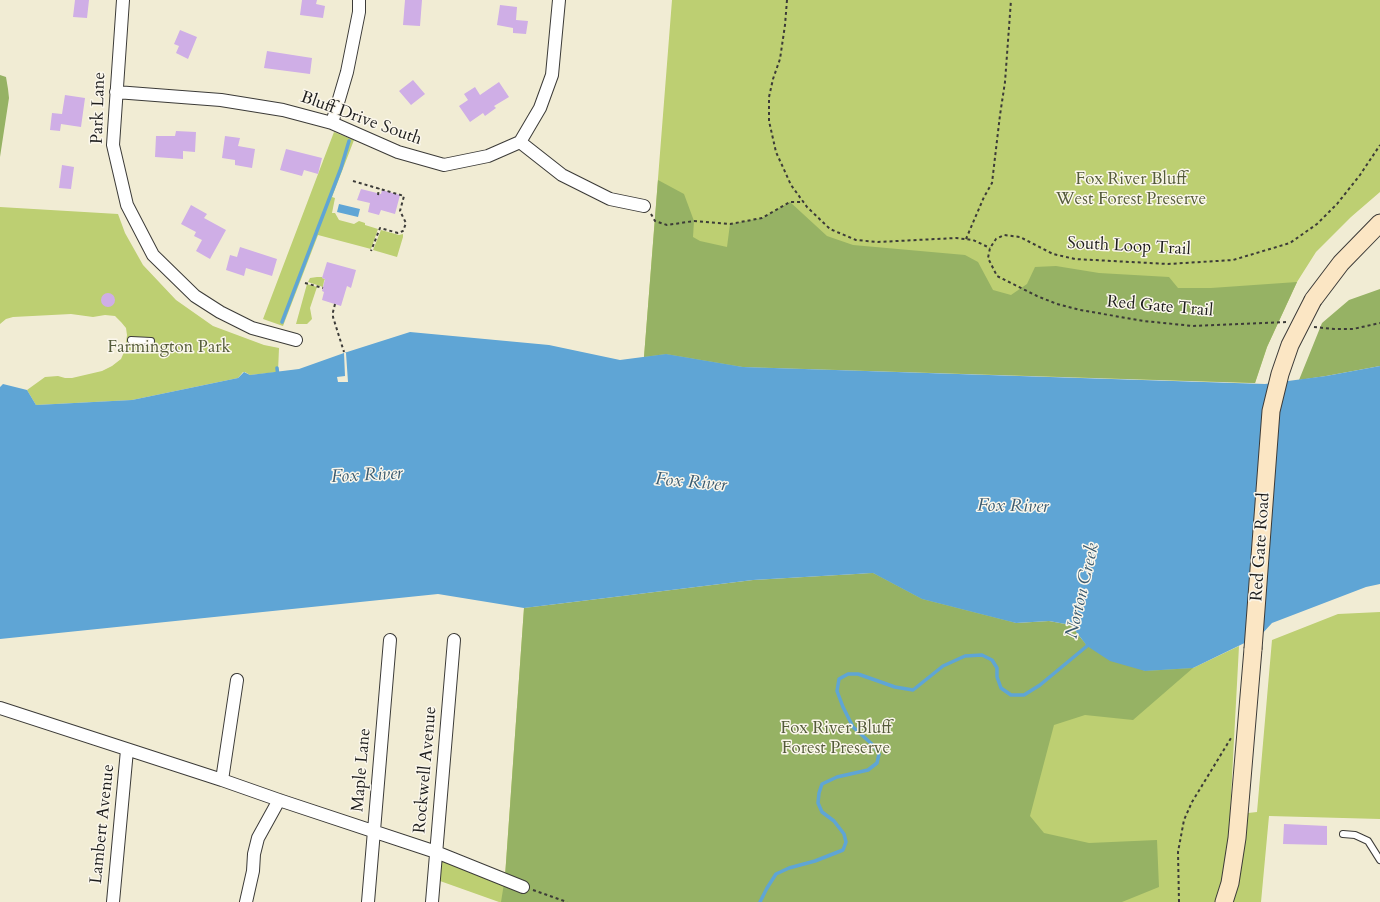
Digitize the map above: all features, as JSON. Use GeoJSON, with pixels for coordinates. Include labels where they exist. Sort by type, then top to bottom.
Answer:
{"type":"FeatureCollection","features":[{"type":"Feature","properties":{"kind":"main road","name":"Red Gate Road"},"geometry":{"type":"LineString","coordinates":[[1224,902],[1230,883],[1238,831],[1271,412],[1280,374],[1290,344],[1313,300],[1341,263],[1380,223]]}},
{"type":"Feature","properties":{"kind":"street","name":"Park Lane"},"geometry":{"type":"LineString","coordinates":[[123,0],[113,146],[127,204],[153,254],[195,296],[220,312],[252,328],[296,340]]}},
{"type":"Feature","properties":{"kind":"street"},"geometry":{"type":"LineString","coordinates":[[332,123],[347,72],[359,0]]}},
{"type":"Feature","properties":{"kind":"street"},"geometry":{"type":"LineString","coordinates":[[559,0],[552,75],[540,108],[520,142],[562,175],[610,199],[644,206]]}},
{"type":"Feature","properties":{"kind":"street","name":"Bluff Drive South"},"geometry":{"type":"LineString","coordinates":[[116,92],[221,100],[283,110],[332,123],[398,152],[444,165],[488,156],[520,142]]}},
{"type":"Feature","properties":{"kind":"street","name":"Maple Lane"},"geometry":{"type":"LineString","coordinates":[[368,902],[390,640]]}},
{"type":"Feature","properties":{"kind":"street","name":"Rockwell Avenue"},"geometry":{"type":"LineString","coordinates":[[432,902],[454,640]]}},
{"type":"Feature","properties":{"kind":"street"},"geometry":{"type":"LineString","coordinates":[[222,780],[237,680]]}},
{"type":"Feature","properties":{"kind":"street"},"geometry":{"type":"LineString","coordinates":[[0,708],[222,780],[436,852],[523,887]]}},
{"type":"Feature","properties":{"kind":"street","name":"Lambert Avenue"},"geometry":{"type":"LineString","coordinates":[[113,902],[127,750]]}},
{"type":"Feature","properties":{"kind":"street"},"geometry":{"type":"LineString","coordinates":[[246,902],[258,838],[279,800]]}},
{"type":"Feature","properties":{"kind":"lane"},"geometry":{"type":"LineString","coordinates":[[131,340],[151,341]]}},
{"type":"Feature","properties":{"kind":"lane"},"geometry":{"type":"LineString","coordinates":[[1343,834],[1354,835],[1368,841],[1380,860]]}},
{"type":"Feature","properties":{"kind":"path"},"geometry":{"type":"LineString","coordinates":[[787,0],[780,59],[769,97],[769,121],[776,152],[791,185],[807,207],[830,228],[856,240],[878,242],[932,238],[956,238],[973,240],[990,248]]}},
{"type":"Feature","properties":{"kind":"path"},"geometry":{"type":"LineString","coordinates":[[966,239],[984,197],[992,183],[1005,82],[1011,0]]}},
{"type":"Feature","properties":{"kind":"path","name":"South Loop Trail"},"geometry":{"type":"LineString","coordinates":[[990,248],[996,239],[1004,235],[1020,237],[1053,254],[1075,259],[1168,264],[1204,263],[1233,260],[1290,243],[1317,224],[1338,204],[1380,145]]}},
{"type":"Feature","properties":{"kind":"path"},"geometry":{"type":"LineString","coordinates":[[353,181],[404,196],[400,211],[406,223],[404,231],[398,233],[380,228],[372,251]]}},
{"type":"Feature","properties":{"kind":"path"},"geometry":{"type":"LineString","coordinates":[[378,195],[379,188]]}},
{"type":"Feature","properties":{"kind":"path"},"geometry":{"type":"LineString","coordinates":[[644,206],[650,206],[649,210],[655,221],[667,225],[694,221],[730,224],[762,218],[790,202],[804,202]]}},
{"type":"Feature","properties":{"kind":"path","name":"Red Gate Trail"},"geometry":{"type":"LineString","coordinates":[[990,248],[988,258],[997,276],[1037,296],[1057,304],[1080,310],[1144,321],[1193,326],[1288,322]]}},
{"type":"Feature","properties":{"kind":"path"},"geometry":{"type":"LineString","coordinates":[[305,283],[323,288]]}},
{"type":"Feature","properties":{"kind":"path"},"geometry":{"type":"LineString","coordinates":[[335,304],[333,317],[344,352]]}},
{"type":"Feature","properties":{"kind":"path"},"geometry":{"type":"LineString","coordinates":[[1311,326],[1334,329],[1352,329],[1380,323]]}},
{"type":"Feature","properties":{"kind":"path"},"geometry":{"type":"LineString","coordinates":[[1179,902],[1178,852],[1184,820],[1192,802],[1234,733]]}},
{"type":"Feature","properties":{"kind":"path"},"geometry":{"type":"LineString","coordinates":[[523,887],[567,902]]}},
{"type":"Feature","properties":{"kind":"green space","name":"Fox River Bluff West Forest Preserve"},"geometry":{"type":"Polygon","coordinates":[[[672,0],[1380,0],[1380,192],[1351,217],[1316,252],[1297,282],[1267,347],[1255,383],[743,367],[644,357],[672,0]]]}},
{"type":"Feature","properties":{"kind":"green space"},"geometry":{"type":"Polygon","coordinates":[[[0,75],[6,77],[9,98],[0,157],[0,75]]]}},
{"type":"Feature","properties":{"kind":"green space","name":"Farmington Park"},"geometry":{"type":"Polygon","coordinates":[[[334,132],[354,140],[332,197],[335,198],[332,213],[335,213],[339,220],[354,224],[359,221],[365,223],[365,225],[378,229],[371,249],[318,235],[283,326],[263,319],[334,132]]]}},
{"type":"Feature","properties":{"kind":"green space"},"geometry":{"type":"Polygon","coordinates":[[[658,180],[684,194],[694,221],[693,237],[700,241],[727,247],[730,224],[762,218],[790,202],[827,236],[853,245],[965,255],[978,262],[993,290],[1011,295],[1027,284],[1035,267],[1056,266],[1099,273],[1169,277],[1178,288],[1211,288],[1297,282],[1267,347],[1255,383],[743,367],[666,354],[644,357],[658,180]]]}},
{"type":"Feature","properties":{"kind":"green space","name":"Farmington Park"},"geometry":{"type":"Polygon","coordinates":[[[0,207],[118,214],[125,233],[143,265],[176,300],[213,326],[264,345],[279,348],[278,372],[250,375],[243,372],[238,378],[132,400],[36,405],[27,390],[45,377],[58,376],[72,378],[102,371],[121,359],[125,350],[127,335],[126,328],[115,316],[105,315],[93,317],[71,314],[13,317],[6,319],[0,324],[0,207]]]}},
{"type":"Feature","properties":{"kind":"green space"},"geometry":{"type":"Polygon","coordinates":[[[381,230],[399,235],[403,234],[397,257],[373,250],[381,230]]]}},
{"type":"Feature","properties":{"kind":"green space"},"geometry":{"type":"Polygon","coordinates":[[[322,277],[325,279],[323,287],[308,282],[310,278],[322,277]]]}},
{"type":"Feature","properties":{"kind":"green space"},"geometry":{"type":"Polygon","coordinates":[[[307,284],[317,287],[310,308],[312,319],[307,324],[296,324],[307,284]]]}},
{"type":"Feature","properties":{"kind":"green space"},"geometry":{"type":"Polygon","coordinates":[[[1380,289],[1380,366],[1299,380],[1322,323],[1349,300],[1380,289]]]}},
{"type":"Feature","properties":{"kind":"green space","name":"Fox River Bluff Forest Preserve"},"geometry":{"type":"Polygon","coordinates":[[[873,573],[1016,623],[1193,668],[1239,646],[1230,815],[1257,812],[1272,640],[1338,614],[1380,612],[1380,819],[1269,816],[1261,902],[499,902],[440,881],[443,851],[505,876],[524,608],[873,573]]]}},
{"type":"Feature","properties":{"kind":"green space","name":"Fox River Bluff Forest Preserve"},"geometry":{"type":"Polygon","coordinates":[[[873,573],[922,599],[1016,623],[1049,621],[1071,625],[1087,646],[1145,671],[1193,668],[1133,720],[1085,715],[1054,725],[1030,816],[1044,833],[1089,843],[1157,840],[1159,887],[1122,902],[501,902],[505,877],[524,608],[753,580],[873,573]]]}},
{"type":"Feature","properties":{"kind":"water"},"geometry":{"type":"Polygon","coordinates":[[[339,204],[360,209],[358,217],[337,212],[339,204]]]}},
{"type":"Feature","properties":{"kind":"water","name":"Fox River"},"geometry":{"type":"Polygon","coordinates":[[[410,332],[549,345],[620,360],[666,354],[743,367],[1265,384],[1326,376],[1380,366],[1380,584],[1366,587],[1272,623],[1261,635],[1193,668],[1145,671],[1110,661],[1087,646],[1071,625],[1049,621],[1016,623],[922,599],[873,573],[753,580],[524,608],[438,594],[0,639],[0,387],[3,384],[27,390],[36,405],[132,400],[238,378],[244,372],[250,375],[299,369],[410,332]]]}},
{"type":"Feature","properties":{"kind":"pier"},"geometry":{"type":"Polygon","coordinates":[[[344,353],[346,353],[348,382],[338,382],[337,377],[345,376],[344,353]]]}},
{"type":"Feature","properties":{"kind":"building"},"geometry":{"type":"Polygon","coordinates":[[[75,0],[89,0],[87,18],[73,17],[75,0]]]}},
{"type":"Feature","properties":{"kind":"building"},"geometry":{"type":"Polygon","coordinates":[[[302,0],[317,0],[316,4],[325,6],[323,18],[300,15],[302,0]]]}},
{"type":"Feature","properties":{"kind":"building"},"geometry":{"type":"Polygon","coordinates":[[[405,0],[422,0],[420,26],[403,25],[405,0]]]}},
{"type":"Feature","properties":{"kind":"building"},"geometry":{"type":"Polygon","coordinates":[[[500,5],[517,7],[516,20],[528,21],[526,34],[513,33],[513,28],[497,25],[500,5]]]}},
{"type":"Feature","properties":{"kind":"building"},"geometry":{"type":"Polygon","coordinates":[[[180,30],[197,37],[188,59],[176,53],[179,46],[174,44],[180,30]]]}},
{"type":"Feature","properties":{"kind":"building"},"geometry":{"type":"Polygon","coordinates":[[[267,51],[312,58],[310,74],[264,68],[267,51]]]}},
{"type":"Feature","properties":{"kind":"building"},"geometry":{"type":"Polygon","coordinates":[[[413,80],[425,94],[411,105],[399,91],[413,80]]]}},
{"type":"Feature","properties":{"kind":"building"},"geometry":{"type":"Polygon","coordinates":[[[499,82],[509,97],[494,106],[496,108],[485,116],[483,113],[470,122],[459,106],[468,100],[464,94],[475,87],[480,95],[499,82]]]}},
{"type":"Feature","properties":{"kind":"building"},"geometry":{"type":"Polygon","coordinates":[[[65,95],[85,98],[81,127],[61,124],[60,131],[50,130],[52,113],[62,114],[65,95]]]}},
{"type":"Feature","properties":{"kind":"building"},"geometry":{"type":"Polygon","coordinates":[[[176,131],[196,132],[195,152],[183,151],[183,159],[155,157],[156,136],[175,136],[176,131]]]}},
{"type":"Feature","properties":{"kind":"building"},"geometry":{"type":"Polygon","coordinates":[[[225,136],[240,138],[238,146],[255,149],[252,168],[235,165],[235,160],[222,158],[225,136]]]}},
{"type":"Feature","properties":{"kind":"building"},"geometry":{"type":"Polygon","coordinates":[[[286,149],[322,158],[318,174],[304,170],[302,176],[280,170],[286,149]]]}},
{"type":"Feature","properties":{"kind":"building"},"geometry":{"type":"Polygon","coordinates":[[[62,165],[74,167],[71,189],[59,188],[62,165]]]}},
{"type":"Feature","properties":{"kind":"building"},"geometry":{"type":"Polygon","coordinates":[[[361,189],[381,194],[382,190],[400,195],[395,214],[381,210],[379,215],[368,212],[370,203],[357,200],[361,189]]]}},
{"type":"Feature","properties":{"kind":"building"},"geometry":{"type":"Polygon","coordinates":[[[191,205],[207,214],[204,218],[226,230],[210,259],[196,251],[202,240],[194,236],[196,232],[181,224],[191,205]]]}},
{"type":"Feature","properties":{"kind":"building"},"geometry":{"type":"Polygon","coordinates":[[[240,247],[277,259],[272,276],[246,268],[244,276],[226,270],[230,255],[237,257],[240,247]]]}},
{"type":"Feature","properties":{"kind":"building"},"geometry":{"type":"Polygon","coordinates":[[[327,262],[356,270],[351,288],[347,286],[341,306],[322,300],[324,292],[322,291],[325,279],[322,278],[327,262]]]}},
{"type":"Feature","properties":{"kind":"building"},"geometry":{"type":"Polygon","coordinates":[[[108,293],[113,295],[115,300],[113,305],[108,307],[103,305],[101,300],[103,295],[108,293]]]}},
{"type":"Feature","properties":{"kind":"building"},"geometry":{"type":"Polygon","coordinates":[[[1284,824],[1327,826],[1327,845],[1283,844],[1284,824]]]}},
{"type":"Feature","properties":{"kind":"waterway"},"geometry":{"type":"LineString","coordinates":[[282,322],[341,168],[349,141]]}},
{"type":"Feature","properties":{"kind":"waterway"},"geometry":{"type":"LineString","coordinates":[[277,368],[278,377]]}},
{"type":"Feature","properties":{"kind":"waterway","name":"Norton Creek"},"geometry":{"type":"LineString","coordinates":[[760,902],[776,874],[789,868],[815,861],[843,850],[846,842],[844,834],[834,821],[822,812],[818,803],[822,784],[837,777],[868,770],[877,763],[879,754],[874,746],[853,727],[843,707],[837,691],[839,679],[848,674],[858,674],[895,687],[913,690],[943,666],[965,656],[982,655],[992,660],[997,668],[997,677],[1001,688],[1011,695],[1024,695],[1040,685],[1087,646],[1088,643]]}}]}
